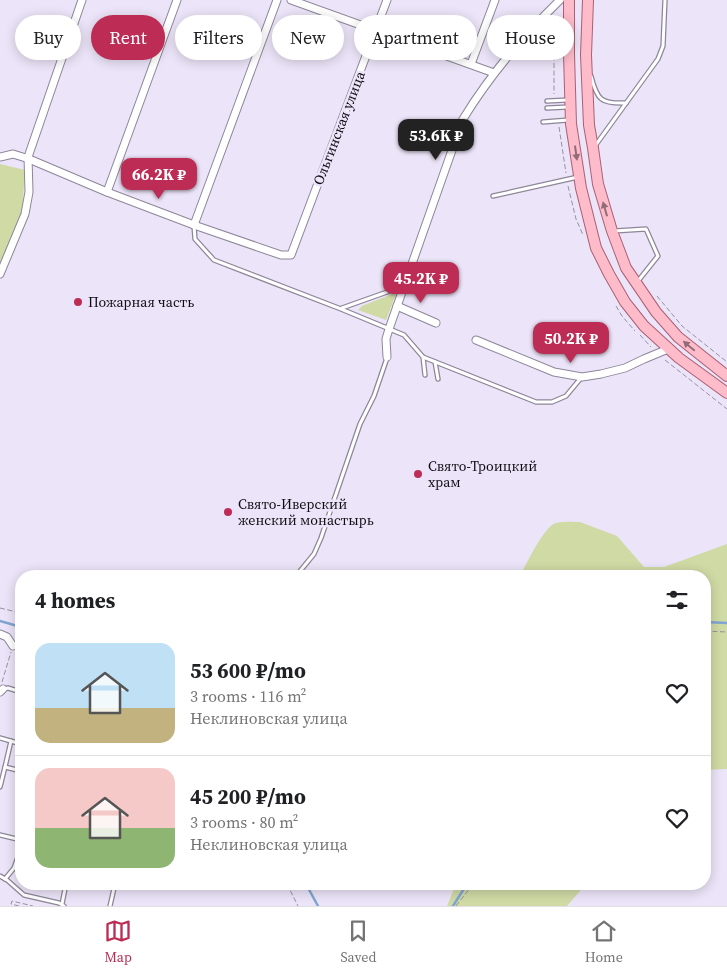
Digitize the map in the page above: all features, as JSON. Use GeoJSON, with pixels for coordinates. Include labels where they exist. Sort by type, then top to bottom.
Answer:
{"type":"FeatureCollection","features":[{"type":"Feature","properties":{"kind":"main road"},"geometry":{"type":"LineString","coordinates":[[570,0],[571,119],[580,188],[596,248],[625,302],[644,326],[679,358],[727,393]]}},
{"type":"Feature","properties":{"kind":"main road"},"geometry":{"type":"LineString","coordinates":[[588,0],[586,55],[589,125],[598,184],[612,232],[626,268],[656,312],[678,336],[727,376]]}},
{"type":"Feature","properties":{"kind":"street"},"geometry":{"type":"LineString","coordinates":[[0,274],[25,214],[28,192],[28,159],[82,0]]}},
{"type":"Feature","properties":{"kind":"street"},"geometry":{"type":"LineString","coordinates":[[107,192],[177,0]]}},
{"type":"Feature","properties":{"kind":"street"},"geometry":{"type":"LineString","coordinates":[[0,157],[13,154],[28,159],[194,225],[277,0]]}},
{"type":"Feature","properties":{"kind":"street"},"geometry":{"type":"LineString","coordinates":[[291,0],[354,23]]}},
{"type":"Feature","properties":{"kind":"street","name":"Ольгинская улица"},"geometry":{"type":"LineString","coordinates":[[382,15],[387,0]]}},
{"type":"Feature","properties":{"kind":"street"},"geometry":{"type":"LineString","coordinates":[[471,64],[495,0]]}},
{"type":"Feature","properties":{"kind":"street"},"geometry":{"type":"LineString","coordinates":[[387,357],[386,339],[396,306],[463,119],[494,73],[533,27],[560,0]]}},
{"type":"Feature","properties":{"kind":"street","name":"Ольгинская улица"},"geometry":{"type":"LineString","coordinates":[[194,225],[281,256],[291,256],[365,60]]}},
{"type":"Feature","properties":{"kind":"street"},"geometry":{"type":"LineString","coordinates":[[459,60],[494,73]]}},
{"type":"Feature","properties":{"kind":"street"},"geometry":{"type":"LineString","coordinates":[[396,306],[436,323]]}},
{"type":"Feature","properties":{"kind":"street"},"geometry":{"type":"LineString","coordinates":[[476,340],[554,372],[582,377],[625,368],[668,349]]}},
{"type":"Feature","properties":{"kind":"street"},"geometry":{"type":"LineString","coordinates":[[0,634],[7,638],[13,646]]}},
{"type":"Feature","properties":{"kind":"lane"},"geometry":{"type":"LineString","coordinates":[[593,148],[658,59],[663,46],[665,0]]}},
{"type":"Feature","properties":{"kind":"lane"},"geometry":{"type":"LineString","coordinates":[[586,55],[595,91],[601,99],[610,104],[626,103]]}},
{"type":"Feature","properties":{"kind":"lane"},"geometry":{"type":"LineString","coordinates":[[547,101],[571,103]]}},
{"type":"Feature","properties":{"kind":"lane"},"geometry":{"type":"LineString","coordinates":[[547,108],[571,103]]}},
{"type":"Feature","properties":{"kind":"lane"},"geometry":{"type":"LineString","coordinates":[[543,122],[571,119]]}},
{"type":"Feature","properties":{"kind":"lane"},"geometry":{"type":"LineString","coordinates":[[493,196],[579,177]]}},
{"type":"Feature","properties":{"kind":"lane"},"geometry":{"type":"LineString","coordinates":[[194,225],[195,239],[214,260],[404,335],[423,356],[536,402],[552,402],[566,396],[582,377]]}},
{"type":"Feature","properties":{"kind":"lane"},"geometry":{"type":"LineString","coordinates":[[612,232],[646,229],[658,256],[636,284]]}},
{"type":"Feature","properties":{"kind":"lane"},"geometry":{"type":"LineString","coordinates":[[341,309],[404,286]]}},
{"type":"Feature","properties":{"kind":"lane"},"geometry":{"type":"LineString","coordinates":[[423,356],[426,375]]}},
{"type":"Feature","properties":{"kind":"lane"},"geometry":{"type":"LineString","coordinates":[[301,570],[314,554],[321,538],[360,424],[374,396],[387,357]]}},
{"type":"Feature","properties":{"kind":"lane"},"geometry":{"type":"LineString","coordinates":[[435,361],[438,379]]}},
{"type":"Feature","properties":{"kind":"lane"},"geometry":{"type":"LineString","coordinates":[[1,690],[8,688],[15,690]]}},
{"type":"Feature","properties":{"kind":"lane"},"geometry":{"type":"LineString","coordinates":[[0,738],[15,742]]}},
{"type":"Feature","properties":{"kind":"lane"},"geometry":{"type":"LineString","coordinates":[[0,787],[11,741]]}},
{"type":"Feature","properties":{"kind":"lane"},"geometry":{"type":"LineString","coordinates":[[5,767],[15,770]]}},
{"type":"Feature","properties":{"kind":"lane"},"geometry":{"type":"LineString","coordinates":[[0,835],[15,839]]}},
{"type":"Feature","properties":{"kind":"lane"},"geometry":{"type":"LineString","coordinates":[[5,879],[15,865]]}},
{"type":"Feature","properties":{"kind":"lane"},"geometry":{"type":"LineString","coordinates":[[0,876],[15,887]]}},
{"type":"Feature","properties":{"kind":"lane"},"geometry":{"type":"LineString","coordinates":[[19,890],[24,894],[63,905],[65,890]]}},
{"type":"Feature","properties":{"kind":"lane"},"geometry":{"type":"LineString","coordinates":[[110,906],[114,890]]}},
{"type":"Feature","properties":{"kind":"path"},"geometry":{"type":"LineString","coordinates":[[653,291],[682,326],[727,362]]}},
{"type":"Feature","properties":{"kind":"path"},"geometry":{"type":"LineString","coordinates":[[0,608],[15,612]]}},
{"type":"Feature","properties":{"kind":"path"},"geometry":{"type":"LineString","coordinates":[[711,631],[727,632]]}},
{"type":"Feature","properties":{"kind":"path"},"geometry":{"type":"LineString","coordinates":[[1,690],[13,646]]}},
{"type":"Feature","properties":{"kind":"path"},"geometry":{"type":"LineString","coordinates":[[290,890],[298,906]]}},
{"type":"Feature","properties":{"kind":"path"},"geometry":{"type":"LineString","coordinates":[[456,906],[468,890]]}},
{"type":"Feature","properties":{"kind":"path"},"geometry":{"type":"LineString","coordinates":[[19,906],[11,904],[12,901],[32,906]]}},
{"type":"Feature","properties":{"kind":"green space"},"geometry":{"type":"Polygon","coordinates":[[[0,164],[25,170],[22,215],[0,269],[0,164]]]}},
{"type":"Feature","properties":{"kind":"green space"},"geometry":{"type":"Polygon","coordinates":[[[397,292],[386,320],[358,310],[362,306],[397,292]]]}},
{"type":"Feature","properties":{"kind":"green space"},"geometry":{"type":"Polygon","coordinates":[[[580,522],[617,536],[644,567],[664,567],[727,544],[727,769],[711,770],[711,570],[523,570],[546,531],[556,523],[580,522]]]}},
{"type":"Feature","properties":{"kind":"green space"},"geometry":{"type":"Polygon","coordinates":[[[454,890],[581,890],[567,906],[447,906],[454,890]]]}},
{"type":"Feature","properties":{"kind":"waterway"},"geometry":{"type":"LineString","coordinates":[[0,621],[15,625]]}},
{"type":"Feature","properties":{"kind":"waterway"},"geometry":{"type":"LineString","coordinates":[[711,622],[727,623]]}},
{"type":"Feature","properties":{"kind":"waterway"},"geometry":{"type":"LineString","coordinates":[[309,890],[318,906]]}},
{"type":"Feature","properties":{"kind":"waterway"},"geometry":{"type":"LineString","coordinates":[[453,906],[463,890]]}},
{"type":"Feature","properties":{"kind":"place","name":"Пожарная часть"},"geometry":{"type":"Point","coordinates":[78,302]}},
{"type":"Feature","properties":{"kind":"place","name":"Свято-Троицкий храм"},"geometry":{"type":"Point","coordinates":[418,474]}},
{"type":"Feature","properties":{"kind":"place","name":"Свято-Иверский женский монастырь"},"geometry":{"type":"Point","coordinates":[228,512]}}]}
